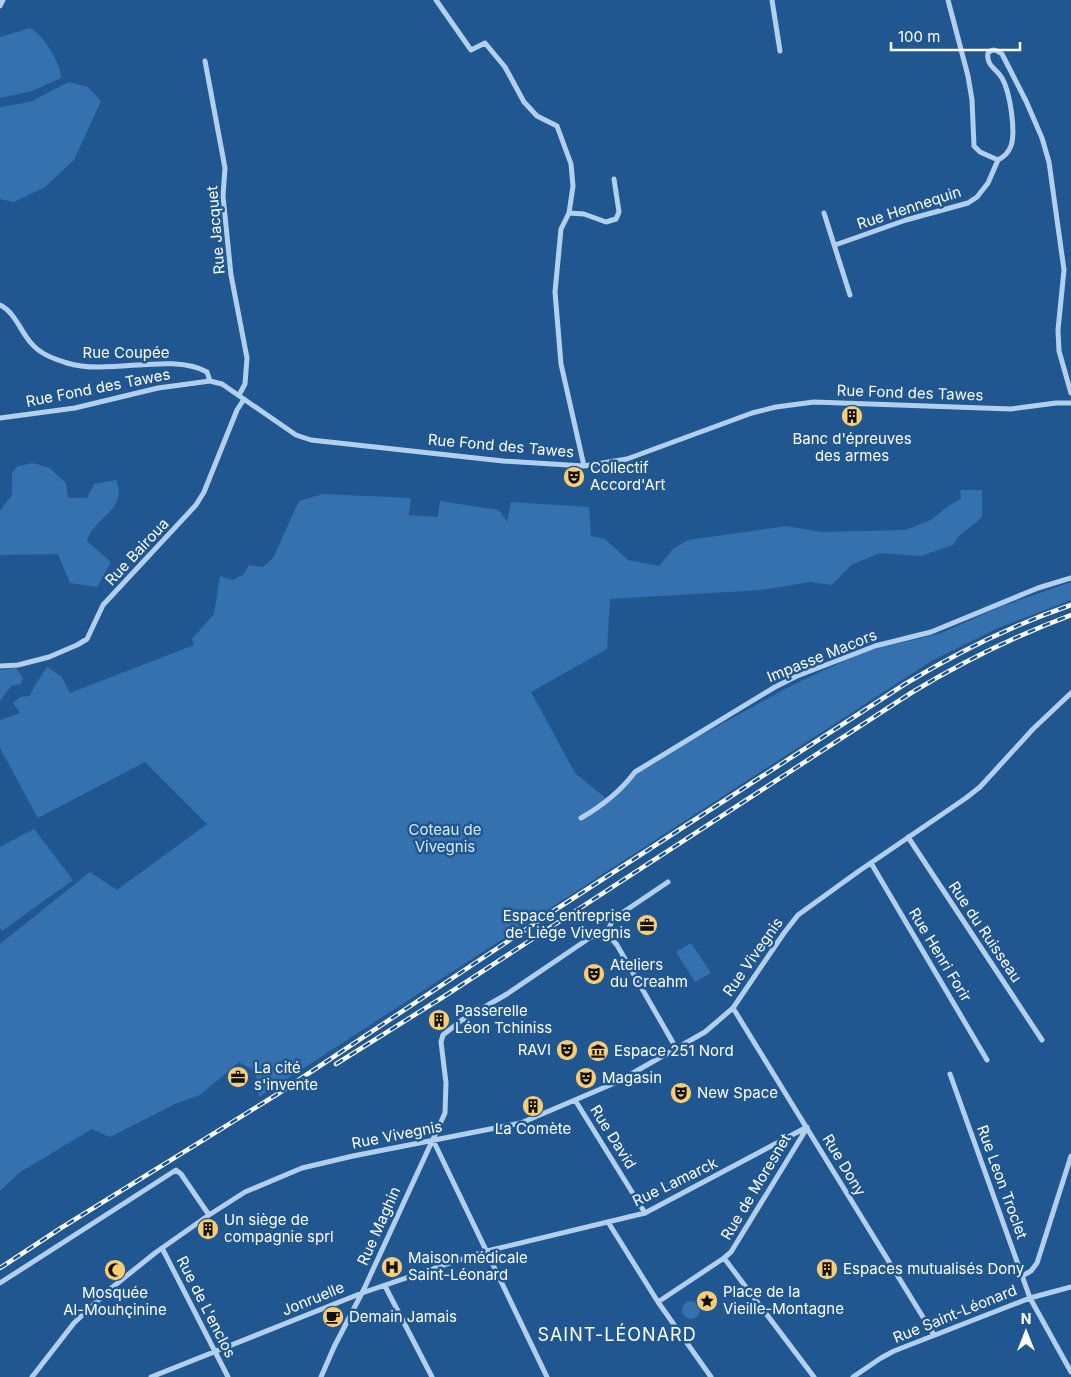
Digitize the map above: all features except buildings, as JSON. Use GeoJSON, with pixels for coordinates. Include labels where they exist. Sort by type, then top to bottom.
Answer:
{"type":"FeatureCollection","features":[{"type":"Feature","properties":{"kind":"street"},"geometry":{"type":"LineString","coordinates":[[0,6],[3,0]]}},
{"type":"Feature","properties":{"kind":"street"},"geometry":{"type":"LineString","coordinates":[[436,0],[471,50],[485,43],[504,66],[524,102],[537,116],[557,126],[570,164],[573,186],[569,213],[561,230],[555,292],[561,364],[584,466]]}},
{"type":"Feature","properties":{"kind":"street"},"geometry":{"type":"LineString","coordinates":[[772,0],[780,51]]}},
{"type":"Feature","properties":{"kind":"street"},"geometry":{"type":"LineString","coordinates":[[948,0],[968,76],[972,100],[974,146],[980,152],[998,160]]}},
{"type":"Feature","properties":{"kind":"street","name":"Rue Hennequin"},"geometry":{"type":"LineString","coordinates":[[835,244],[906,220],[968,203],[988,183],[998,160],[1006,155],[1011,146],[1012,137],[1008,92],[1002,76],[989,64],[987,58],[988,53],[996,50],[1002,54],[1019,85],[1042,138],[1049,162],[1064,270],[1058,330],[1059,351],[1071,393]]}},
{"type":"Feature","properties":{"kind":"street","name":"Rue Jacquet"},"geometry":{"type":"LineString","coordinates":[[205,61],[225,168],[223,196],[232,274],[246,358],[242,397]]}},
{"type":"Feature","properties":{"kind":"street"},"geometry":{"type":"LineString","coordinates":[[569,213],[584,214],[606,222],[616,218],[619,212],[614,179]]}},
{"type":"Feature","properties":{"kind":"street"},"geometry":{"type":"LineString","coordinates":[[824,213],[850,295]]}},
{"type":"Feature","properties":{"kind":"street","name":"Rue Coupée"},"geometry":{"type":"LineString","coordinates":[[0,305],[12,316],[32,345],[52,358],[70,364],[87,366],[190,365],[207,372],[210,381]]}},
{"type":"Feature","properties":{"kind":"street","name":"Rue Fond des Tawes"},"geometry":{"type":"LineString","coordinates":[[0,418],[75,408],[158,388],[210,381],[222,384],[296,435],[311,440],[502,461],[584,466],[627,459],[752,413],[776,407],[814,402],[1002,409],[1071,403]]}},
{"type":"Feature","properties":{"kind":"street","name":"Rue Bairoua"},"geometry":{"type":"LineString","coordinates":[[0,666],[18,665],[49,657],[87,639],[104,605],[196,505],[204,492],[242,397]]}},
{"type":"Feature","properties":{"kind":"street","name":"Impasse Macors"},"geometry":{"type":"LineString","coordinates":[[581,818],[600,807],[626,784],[635,772],[785,682],[875,646],[931,632],[1038,588],[1071,578]]}},
{"type":"Feature","properties":{"kind":"street","name":"Rue Vivegnis"},"geometry":{"type":"LineString","coordinates":[[32,1377],[85,1311],[162,1248],[233,1199],[261,1184],[302,1168],[521,1122],[617,1082],[705,1032],[733,1008],[798,915],[980,787],[1034,729],[1071,693]]}},
{"type":"Feature","properties":{"kind":"street","name":"Rue du Ruisseau"},"geometry":{"type":"LineString","coordinates":[[908,837],[1042,1040]]}},
{"type":"Feature","properties":{"kind":"street","name":"Rue Henri Forir"},"geometry":{"type":"LineString","coordinates":[[871,863],[987,1060]]}},
{"type":"Feature","properties":{"kind":"street"},"geometry":{"type":"LineString","coordinates":[[668,882],[613,919],[606,935],[617,945],[676,1048]]}},
{"type":"Feature","properties":{"kind":"street","name":"Rue Maghin"},"geometry":{"type":"LineString","coordinates":[[321,1377],[445,1113],[446,1083],[441,1042],[443,1035],[462,1020],[507,994],[591,937],[606,935]]}},
{"type":"Feature","properties":{"kind":"street","name":"Rue Dony"},"geometry":{"type":"LineString","coordinates":[[733,1008],[934,1335]]}},
{"type":"Feature","properties":{"kind":"street","name":"Rue Leon Troclet"},"geometry":{"type":"LineString","coordinates":[[950,1074],[1030,1298],[1071,1372]]}},
{"type":"Feature","properties":{"kind":"street","name":"Rue David"},"geometry":{"type":"LineString","coordinates":[[575,1100],[645,1213]]}},
{"type":"Feature","properties":{"kind":"street","name":"Rue Lamarck"},"geometry":{"type":"LineString","coordinates":[[487,1251],[645,1213],[807,1127]]}},
{"type":"Feature","properties":{"kind":"street","name":"Rue de Moresnet"},"geometry":{"type":"LineString","coordinates":[[724,1258],[731,1252],[807,1127]]}},
{"type":"Feature","properties":{"kind":"street"},"geometry":{"type":"LineString","coordinates":[[433,1140],[547,1377]]}},
{"type":"Feature","properties":{"kind":"street"},"geometry":{"type":"LineString","coordinates":[[1022,1276],[1031,1271],[1036,1263],[1071,1156]]}},
{"type":"Feature","properties":{"kind":"street"},"geometry":{"type":"LineString","coordinates":[[0,1283],[176,1170],[181,1174],[209,1215]]}},
{"type":"Feature","properties":{"kind":"street"},"geometry":{"type":"LineString","coordinates":[[608,1222],[658,1302],[711,1377]]}},
{"type":"Feature","properties":{"kind":"street","name":"Rue de L'enclos"},"geometry":{"type":"LineString","coordinates":[[162,1248],[228,1377]]}},
{"type":"Feature","properties":{"kind":"street","name":"Jonruelle"},"geometry":{"type":"LineString","coordinates":[[152,1377],[362,1293],[487,1251]]}},
{"type":"Feature","properties":{"kind":"street"},"geometry":{"type":"LineString","coordinates":[[658,1302],[724,1258],[814,1377]]}},
{"type":"Feature","properties":{"kind":"street"},"geometry":{"type":"LineString","coordinates":[[385,1286],[432,1377]]}},
{"type":"Feature","properties":{"kind":"street","name":"Rue Saint-Léonard"},"geometry":{"type":"LineString","coordinates":[[853,1377],[887,1354],[1030,1298],[1071,1287]]}},
{"type":"Feature","properties":{"kind":"street"},"geometry":{"type":"LineString","coordinates":[[860,1372],[864,1377]]}},
{"type":"Feature","properties":{"kind":"green space"},"geometry":{"type":"Polygon","coordinates":[[[30,28],[40,36],[55,58],[61,78],[32,91],[0,98],[0,37],[30,28]]]}},
{"type":"Feature","properties":{"kind":"green space"},"geometry":{"type":"Polygon","coordinates":[[[69,82],[88,87],[101,101],[74,160],[45,187],[14,202],[0,199],[0,107],[30,102],[69,82]]]}},
{"type":"Feature","properties":{"kind":"green space"},"geometry":{"type":"Polygon","coordinates":[[[33,463],[49,468],[66,483],[68,498],[87,498],[94,484],[116,480],[119,490],[118,499],[95,526],[87,541],[111,562],[97,587],[70,583],[58,554],[0,555],[0,511],[12,495],[12,473],[18,466],[33,463]]]}},
{"type":"Feature","properties":{"kind":"green space","name":"Coteau de Vivegnis"},"geometry":{"type":"Polygon","coordinates":[[[960,490],[982,490],[982,517],[962,533],[953,545],[921,556],[880,553],[851,565],[832,585],[810,582],[762,590],[610,599],[607,649],[531,692],[575,773],[608,800],[635,772],[783,690],[866,651],[939,634],[1000,607],[1071,582],[1071,600],[998,628],[933,660],[259,1097],[255,1071],[239,1062],[200,1095],[177,1103],[110,1137],[92,1129],[19,1173],[0,1191],[0,944],[90,872],[117,890],[207,824],[145,762],[38,818],[0,748],[0,720],[20,713],[13,703],[20,697],[30,696],[47,667],[61,676],[70,693],[194,645],[192,639],[214,614],[220,576],[232,580],[243,575],[249,565],[263,567],[273,558],[299,501],[323,494],[411,498],[409,515],[438,517],[440,501],[499,510],[507,522],[511,502],[589,507],[591,536],[605,539],[628,560],[659,566],[673,549],[688,540],[786,526],[822,532],[905,530],[931,520],[948,506],[961,499],[960,490]]]}},
{"type":"Feature","properties":{"kind":"green space"},"geometry":{"type":"Polygon","coordinates":[[[16,668],[23,678],[21,684],[11,686],[0,701],[0,670],[16,668]]]}},
{"type":"Feature","properties":{"kind":"green space"},"geometry":{"type":"Polygon","coordinates":[[[34,829],[73,880],[2,931],[0,928],[0,847],[34,829]]]}},
{"type":"Feature","properties":{"kind":"green space"},"geometry":{"type":"Polygon","coordinates":[[[691,943],[711,973],[695,982],[676,952],[691,943]]]}},
{"type":"Feature","properties":{"kind":"green space"},"geometry":{"type":"Polygon","coordinates":[[[691,1301],[697,1304],[700,1310],[697,1316],[691,1319],[685,1316],[682,1310],[685,1304],[691,1301]]]}},
{"type":"Feature","properties":{"kind":"railway"},"geometry":{"type":"LineString","coordinates":[[0,1268],[276,1095],[555,910],[905,684],[986,640],[1028,621],[1071,605]]}},
{"type":"Feature","properties":{"kind":"railway"},"geometry":{"type":"LineString","coordinates":[[336,1064],[440,999],[911,693],[989,650],[1071,615]]}},
{"type":"Feature","properties":{"kind":"place","name":"Banc d'épreuves des armes"},"geometry":{"type":"Point","coordinates":[852,416]}},
{"type":"Feature","properties":{"kind":"place","name":"Collectif Accord'Art"},"geometry":{"type":"Point","coordinates":[574,477]}},
{"type":"Feature","properties":{"kind":"place","name":"Espace entreprise de Liège Vivegnis"},"geometry":{"type":"Point","coordinates":[647,925]}},
{"type":"Feature","properties":{"kind":"place","name":"Ateliers du Creahm"},"geometry":{"type":"Point","coordinates":[594,974]}},
{"type":"Feature","properties":{"kind":"place","name":"Passerelle Léon Tchiniss"},"geometry":{"type":"Point","coordinates":[439,1020]}},
{"type":"Feature","properties":{"kind":"place","name":"RAVI"},"geometry":{"type":"Point","coordinates":[567,1050]}},
{"type":"Feature","properties":{"kind":"place","name":"Espace 251 Nord"},"geometry":{"type":"Point","coordinates":[598,1051]}},
{"type":"Feature","properties":{"kind":"place","name":"La cité s'invente"},"geometry":{"type":"Point","coordinates":[238,1077]}},
{"type":"Feature","properties":{"kind":"place","name":"Magasin"},"geometry":{"type":"Point","coordinates":[586,1078]}},
{"type":"Feature","properties":{"kind":"place","name":"New Space"},"geometry":{"type":"Point","coordinates":[681,1093]}},
{"type":"Feature","properties":{"kind":"place","name":"La Comète"},"geometry":{"type":"Point","coordinates":[533,1106]}},
{"type":"Feature","properties":{"kind":"place","name":"Un siège de compagnie sprl"},"geometry":{"type":"Point","coordinates":[208,1229]}},
{"type":"Feature","properties":{"kind":"place","name":"Maison médicale Saint-Léonard"},"geometry":{"type":"Point","coordinates":[392,1267]}},
{"type":"Feature","properties":{"kind":"place","name":"Espaces mutualisés Dony"},"geometry":{"type":"Point","coordinates":[827,1269]}},
{"type":"Feature","properties":{"kind":"place","name":"Mosquée Al-Mouhçinine"},"geometry":{"type":"Point","coordinates":[115,1270]}},
{"type":"Feature","properties":{"kind":"place","name":"Place de la Vieille-Montagne"},"geometry":{"type":"Point","coordinates":[707,1301]}},
{"type":"Feature","properties":{"kind":"place","name":"Demain Jamais"},"geometry":{"type":"Point","coordinates":[333,1317]}},
{"type":"Feature","properties":{"kind":"district","name":"SAINT-LÉONARD"},"geometry":{"type":"Point","coordinates":[617,1335]}}]}
